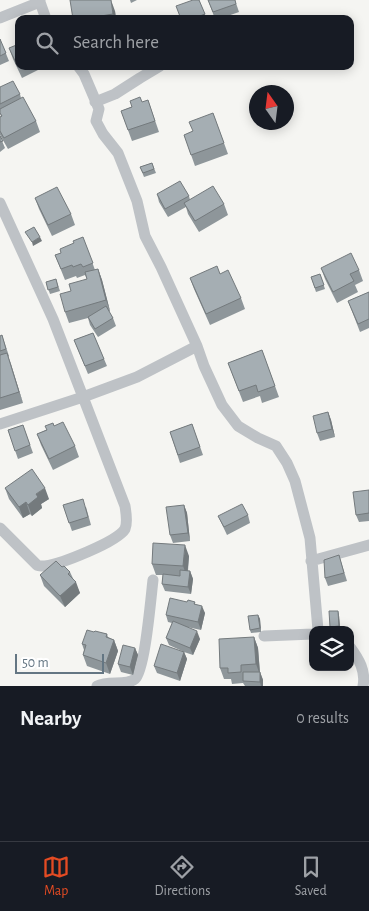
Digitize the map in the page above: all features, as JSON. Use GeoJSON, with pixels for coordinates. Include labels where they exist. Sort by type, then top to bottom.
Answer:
{"type":"FeatureCollection","features":[{"type":"Feature","properties":{"kind":"street"},"geometry":{"type":"LineString","coordinates":[[0,18],[40,1],[45,15]]}},
{"type":"Feature","properties":{"kind":"street"},"geometry":{"type":"LineString","coordinates":[[81,70],[98,110],[96,120],[103,134],[118,153],[137,201],[145,236],[197,346],[222,405],[238,426],[276,446],[287,463],[295,481],[310,538],[318,626]]}},
{"type":"Feature","properties":{"kind":"street"},"geometry":{"type":"LineString","coordinates":[[95,102],[116,94],[153,70]]}},
{"type":"Feature","properties":{"kind":"street"},"geometry":{"type":"LineString","coordinates":[[0,202],[54,319],[125,506],[127,516],[125,528],[116,537],[94,549],[44,566],[37,565],[0,528]]}},
{"type":"Feature","properties":{"kind":"street"},"geometry":{"type":"LineString","coordinates":[[0,424],[138,377],[197,346]]}},
{"type":"Feature","properties":{"kind":"street"},"geometry":{"type":"LineString","coordinates":[[312,561],[369,546]]}},
{"type":"Feature","properties":{"kind":"street"},"geometry":{"type":"LineString","coordinates":[[97,686],[132,681],[137,678],[148,632],[153,580]]}},
{"type":"Feature","properties":{"kind":"street"},"geometry":{"type":"LineString","coordinates":[[264,636],[309,634]]}},
{"type":"Feature","properties":{"kind":"street"},"geometry":{"type":"LineString","coordinates":[[354,652],[360,659],[366,680]]}},
{"type":"Feature","properties":{"kind":"building"},"geometry":{"type":"Polygon","coordinates":[[[70,0],[111,0],[113,14],[72,15],[70,0]]]}},
{"type":"Feature","properties":{"kind":"building"},"geometry":{"type":"Polygon","coordinates":[[[193,0],[199,0],[205,14],[179,15],[176,6],[193,0]]]}},
{"type":"Feature","properties":{"kind":"building"},"geometry":{"type":"Polygon","coordinates":[[[208,0],[235,0],[236,4],[213,12],[208,0]]]}},
{"type":"Feature","properties":{"kind":"building"},"geometry":{"type":"Polygon","coordinates":[[[0,39],[6,53],[0,56],[0,39]]]}},
{"type":"Feature","properties":{"kind":"building"},"geometry":{"type":"Polygon","coordinates":[[[15,46],[15,61],[9,48],[15,46]]]}},
{"type":"Feature","properties":{"kind":"building"},"geometry":{"type":"Polygon","coordinates":[[[13,81],[20,94],[0,104],[0,87],[13,81]]]}},
{"type":"Feature","properties":{"kind":"building"},"geometry":{"type":"Polygon","coordinates":[[[23,97],[36,121],[4,138],[0,131],[0,117],[2,116],[0,109],[23,97]]]}},
{"type":"Feature","properties":{"kind":"building"},"geometry":{"type":"Polygon","coordinates":[[[140,97],[142,102],[148,100],[155,121],[128,130],[121,111],[132,107],[130,101],[140,97]]]}},
{"type":"Feature","properties":{"kind":"building"},"geometry":{"type":"Polygon","coordinates":[[[213,113],[224,143],[191,155],[184,135],[193,131],[189,122],[213,113]]]}},
{"type":"Feature","properties":{"kind":"building"},"geometry":{"type":"Polygon","coordinates":[[[152,163],[154,169],[143,173],[140,167],[152,163]]]}},
{"type":"Feature","properties":{"kind":"building"},"geometry":{"type":"Polygon","coordinates":[[[180,181],[189,196],[165,209],[157,194],[180,181]]]}},
{"type":"Feature","properties":{"kind":"building"},"geometry":{"type":"Polygon","coordinates":[[[213,186],[224,204],[195,221],[184,203],[213,186]]]}},
{"type":"Feature","properties":{"kind":"building"},"geometry":{"type":"Polygon","coordinates":[[[57,187],[71,214],[48,225],[35,198],[57,187]]]}},
{"type":"Feature","properties":{"kind":"building"},"geometry":{"type":"Polygon","coordinates":[[[34,227],[40,237],[32,242],[25,232],[34,227]]]}},
{"type":"Feature","properties":{"kind":"building"},"geometry":{"type":"Polygon","coordinates":[[[83,237],[93,263],[83,267],[81,264],[61,269],[55,255],[61,253],[60,249],[83,237]]]}},
{"type":"Feature","properties":{"kind":"building"},"geometry":{"type":"Polygon","coordinates":[[[351,253],[359,270],[350,274],[354,281],[333,292],[321,268],[351,253]]]}},
{"type":"Feature","properties":{"kind":"building"},"geometry":{"type":"Polygon","coordinates":[[[217,266],[220,274],[228,270],[241,298],[206,314],[190,278],[217,266]]]}},
{"type":"Feature","properties":{"kind":"building"},"geometry":{"type":"Polygon","coordinates":[[[98,269],[106,300],[65,312],[60,294],[71,291],[69,284],[87,279],[85,272],[98,269]]]}},
{"type":"Feature","properties":{"kind":"building"},"geometry":{"type":"Polygon","coordinates":[[[320,274],[324,285],[315,288],[311,277],[320,274]]]}},
{"type":"Feature","properties":{"kind":"building"},"geometry":{"type":"Polygon","coordinates":[[[56,279],[58,287],[48,290],[46,282],[56,279]]]}},
{"type":"Feature","properties":{"kind":"building"},"geometry":{"type":"Polygon","coordinates":[[[369,292],[369,319],[358,324],[348,301],[369,292]]]}},
{"type":"Feature","properties":{"kind":"building"},"geometry":{"type":"Polygon","coordinates":[[[106,306],[113,318],[95,329],[88,317],[106,306]]]}},
{"type":"Feature","properties":{"kind":"building"},"geometry":{"type":"Polygon","coordinates":[[[93,333],[104,359],[85,366],[74,340],[93,333]]]}},
{"type":"Feature","properties":{"kind":"building"},"geometry":{"type":"Polygon","coordinates":[[[2,335],[6,349],[0,351],[0,336],[2,335]]]}},
{"type":"Feature","properties":{"kind":"building"},"geometry":{"type":"Polygon","coordinates":[[[262,350],[275,386],[258,392],[256,385],[239,391],[228,363],[262,350]]]}},
{"type":"Feature","properties":{"kind":"building"},"geometry":{"type":"Polygon","coordinates":[[[7,353],[19,392],[0,398],[0,355],[7,353]]]}},
{"type":"Feature","properties":{"kind":"building"},"geometry":{"type":"Polygon","coordinates":[[[328,412],[332,429],[317,433],[313,416],[328,412]]]}},
{"type":"Feature","properties":{"kind":"building"},"geometry":{"type":"Polygon","coordinates":[[[63,422],[75,446],[49,459],[37,434],[47,430],[45,426],[53,423],[54,426],[63,422]]]}},
{"type":"Feature","properties":{"kind":"building"},"geometry":{"type":"Polygon","coordinates":[[[192,424],[200,447],[178,455],[170,432],[192,424]]]}},
{"type":"Feature","properties":{"kind":"building"},"geometry":{"type":"Polygon","coordinates":[[[23,425],[30,445],[15,451],[8,430],[23,425]]]}},
{"type":"Feature","properties":{"kind":"building"},"geometry":{"type":"Polygon","coordinates":[[[32,469],[45,488],[36,494],[38,497],[28,505],[26,502],[19,507],[5,488],[32,469]]]}},
{"type":"Feature","properties":{"kind":"building"},"geometry":{"type":"Polygon","coordinates":[[[369,490],[369,513],[356,515],[353,492],[369,490]]]}},
{"type":"Feature","properties":{"kind":"building"},"geometry":{"type":"Polygon","coordinates":[[[83,499],[88,517],[69,523],[63,505],[83,499]]]}},
{"type":"Feature","properties":{"kind":"building"},"geometry":{"type":"Polygon","coordinates":[[[242,504],[248,515],[224,527],[218,516],[242,504]]]}},
{"type":"Feature","properties":{"kind":"building"},"geometry":{"type":"Polygon","coordinates":[[[184,505],[188,533],[170,535],[166,507],[184,505]]]}},
{"type":"Feature","properties":{"kind":"building"},"geometry":{"type":"Polygon","coordinates":[[[153,543],[185,545],[183,566],[152,564],[153,543]]]}},
{"type":"Feature","properties":{"kind":"building"},"geometry":{"type":"Polygon","coordinates":[[[339,555],[344,573],[325,578],[324,560],[339,555]]]}},
{"type":"Feature","properties":{"kind":"building"},"geometry":{"type":"Polygon","coordinates":[[[56,561],[70,572],[68,574],[76,582],[60,596],[40,575],[56,561]]]}},
{"type":"Feature","properties":{"kind":"building"},"geometry":{"type":"Polygon","coordinates":[[[180,570],[190,571],[188,587],[162,584],[163,574],[180,576],[180,570]]]}},
{"type":"Feature","properties":{"kind":"building"},"geometry":{"type":"Polygon","coordinates":[[[170,598],[187,602],[188,600],[202,606],[198,622],[166,615],[170,598]]]}},
{"type":"Feature","properties":{"kind":"building"},"geometry":{"type":"Polygon","coordinates":[[[329,611],[338,611],[339,626],[330,626],[329,611]]]}},
{"type":"Feature","properties":{"kind":"building"},"geometry":{"type":"Polygon","coordinates":[[[258,615],[260,628],[250,630],[248,616],[258,615]]]}},
{"type":"Feature","properties":{"kind":"building"},"geometry":{"type":"Polygon","coordinates":[[[173,621],[197,631],[190,648],[166,638],[173,621]]]}},
{"type":"Feature","properties":{"kind":"building"},"geometry":{"type":"Polygon","coordinates":[[[87,630],[107,634],[106,637],[114,640],[106,663],[83,655],[86,645],[82,644],[87,630]]]}},
{"type":"Feature","properties":{"kind":"building"},"geometry":{"type":"Polygon","coordinates":[[[254,637],[256,664],[241,665],[241,672],[228,673],[228,668],[220,668],[219,639],[254,637]]]}},
{"type":"Feature","properties":{"kind":"building"},"geometry":{"type":"Polygon","coordinates":[[[161,644],[184,652],[177,673],[154,666],[161,644]]]}},
{"type":"Feature","properties":{"kind":"building"},"geometry":{"type":"Polygon","coordinates":[[[123,645],[135,648],[130,667],[118,664],[123,645]]]}},
{"type":"Feature","properties":{"kind":"building"},"geometry":{"type":"Polygon","coordinates":[[[243,672],[260,672],[260,682],[243,681],[243,672]]]}}]}
